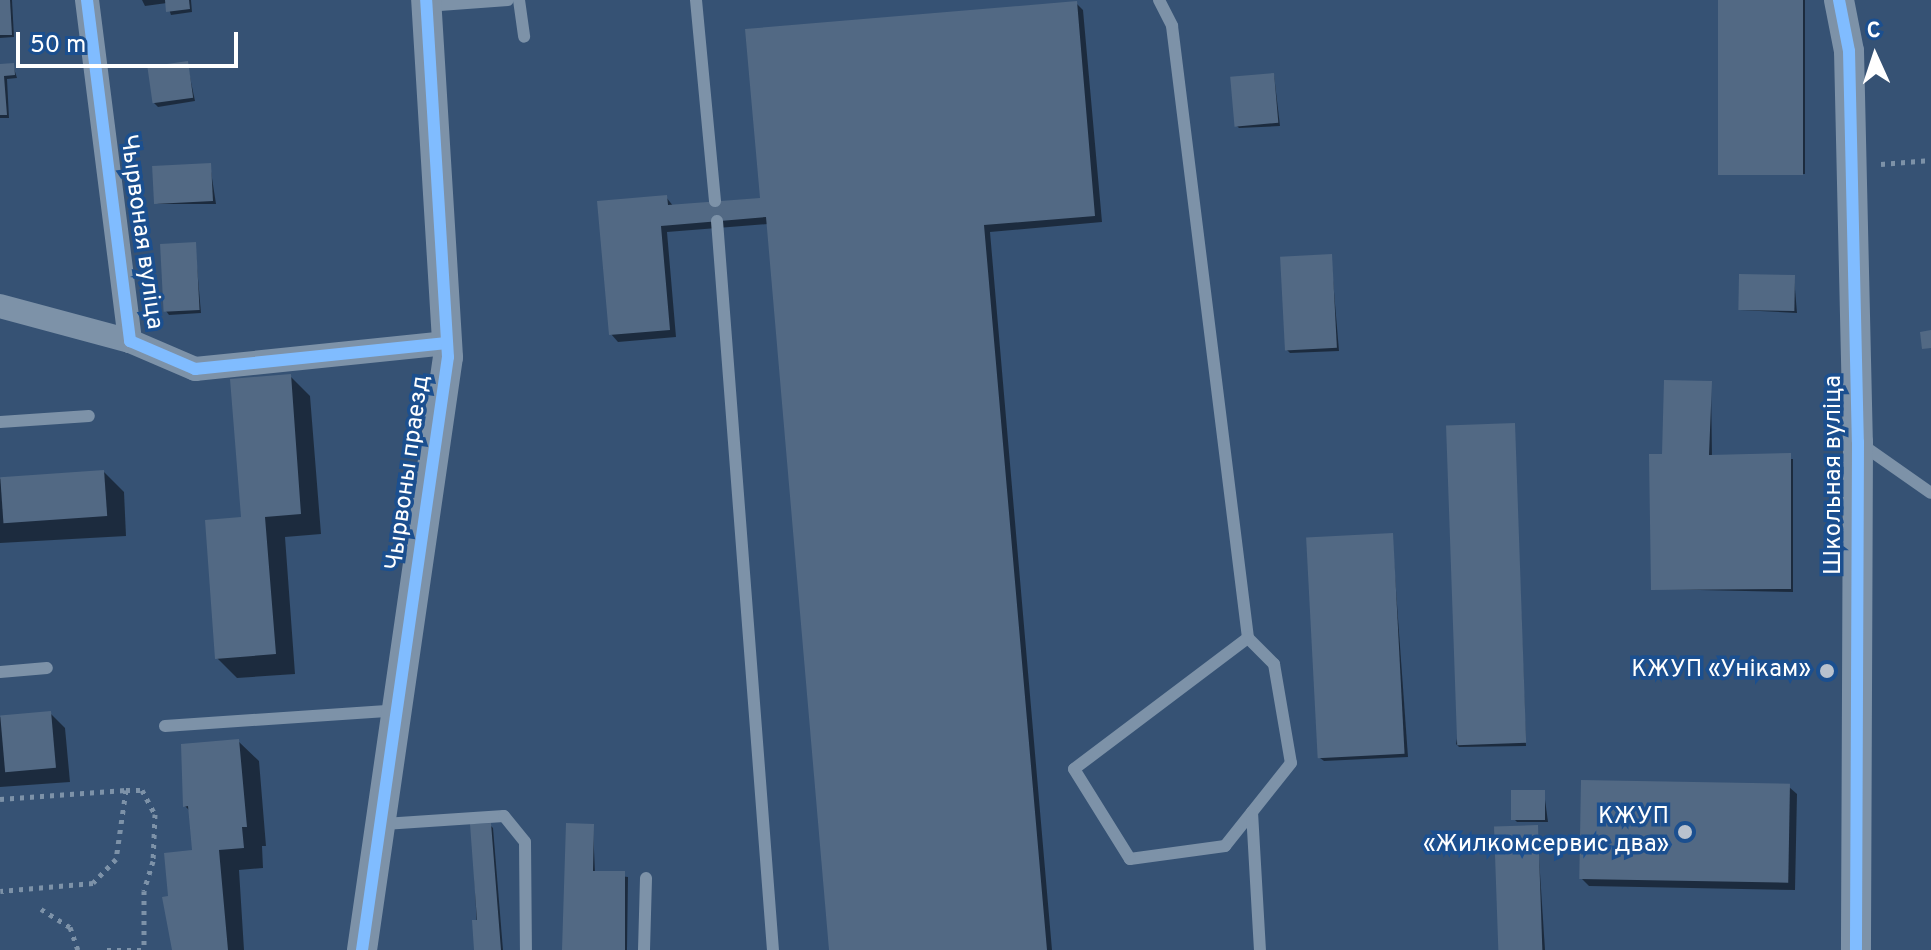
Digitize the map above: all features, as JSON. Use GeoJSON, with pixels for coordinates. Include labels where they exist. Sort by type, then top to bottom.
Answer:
{"type":"FeatureCollection","features":[{"type":"Feature","properties":{"kind":"street","name":"Чырвоная вуліца"},"geometry":{"type":"LineString","coordinates":[[87,0],[130,341],[195,369],[447,343]]}},
{"type":"Feature","properties":{"kind":"street","name":"Школьная вуліца"},"geometry":{"type":"LineString","coordinates":[[1839,0],[1849,51],[1858,442],[1856,950]]}},
{"type":"Feature","properties":{"kind":"street","name":"Чырвоны праезд"},"geometry":{"type":"LineString","coordinates":[[362,950],[384,824],[447,343],[426,3]]}},
{"type":"Feature","properties":{"kind":"street"},"geometry":{"type":"LineString","coordinates":[[0,306],[130,341]]}},
{"type":"Feature","properties":{"kind":"lane"},"geometry":{"type":"LineString","coordinates":[[426,3],[508,0]]}},
{"type":"Feature","properties":{"kind":"lane"},"geometry":{"type":"LineString","coordinates":[[519,0],[524,37]]}},
{"type":"Feature","properties":{"kind":"lane"},"geometry":{"type":"LineString","coordinates":[[696,0],[715,201]]}},
{"type":"Feature","properties":{"kind":"lane"},"geometry":{"type":"LineString","coordinates":[[1159,0],[1172,26],[1248,638],[1274,664],[1291,763],[1225,846],[1130,859],[1074,769],[1248,638]]}},
{"type":"Feature","properties":{"kind":"lane"},"geometry":{"type":"LineString","coordinates":[[717,221],[773,950]]}},
{"type":"Feature","properties":{"kind":"lane"},"geometry":{"type":"LineString","coordinates":[[0,422],[89,416]]}},
{"type":"Feature","properties":{"kind":"lane"},"geometry":{"type":"LineString","coordinates":[[1858,442],[1931,493]]}},
{"type":"Feature","properties":{"kind":"lane"},"geometry":{"type":"LineString","coordinates":[[0,672],[47,668]]}},
{"type":"Feature","properties":{"kind":"lane"},"geometry":{"type":"LineString","coordinates":[[165,726],[397,710]]}},
{"type":"Feature","properties":{"kind":"lane"},"geometry":{"type":"LineString","coordinates":[[1252,812],[1260,950]]}},
{"type":"Feature","properties":{"kind":"lane"},"geometry":{"type":"LineString","coordinates":[[384,824],[504,816],[525,842],[526,950]]}},
{"type":"Feature","properties":{"kind":"lane"},"geometry":{"type":"LineString","coordinates":[[644,950],[646,878]]}},
{"type":"Feature","properties":{"kind":"path"},"geometry":{"type":"LineString","coordinates":[[1852,167],[1931,160]]}},
{"type":"Feature","properties":{"kind":"path"},"geometry":{"type":"LineString","coordinates":[[0,891],[93,883],[116,859],[126,790]]}},
{"type":"Feature","properties":{"kind":"path"},"geometry":{"type":"LineString","coordinates":[[0,799],[142,790],[155,814],[153,861],[144,891],[144,949],[107,950]]}},
{"type":"Feature","properties":{"kind":"path"},"geometry":{"type":"LineString","coordinates":[[41,909],[70,927],[78,950]]}},
{"type":"Feature","properties":{"kind":"building"},"geometry":{"type":"Polygon","coordinates":[[[0,0],[10,0],[12,35],[0,35],[0,0]]]}},
{"type":"Feature","properties":{"kind":"building"},"geometry":{"type":"Polygon","coordinates":[[[165,0],[189,0],[190,9],[166,12],[165,0]]]}},
{"type":"Feature","properties":{"kind":"building"},"geometry":{"type":"Polygon","coordinates":[[[1718,0],[1803,0],[1803,175],[1718,175],[1718,0]]]}},
{"type":"Feature","properties":{"kind":"building"},"geometry":{"type":"Polygon","coordinates":[[[1077,1],[1095,216],[984,225],[1047,950],[829,950],[766,217],[661,226],[670,330],[609,335],[597,201],[667,195],[668,205],[760,198],[745,29],[1077,1]]]}},
{"type":"Feature","properties":{"kind":"building"},"geometry":{"type":"Polygon","coordinates":[[[188,61],[193,98],[153,103],[147,67],[188,61]]]}},
{"type":"Feature","properties":{"kind":"building"},"geometry":{"type":"Polygon","coordinates":[[[14,63],[15,75],[4,76],[7,115],[0,115],[0,64],[14,63]]]}},
{"type":"Feature","properties":{"kind":"building"},"geometry":{"type":"Polygon","coordinates":[[[1274,73],[1278,123],[1235,127],[1230,77],[1274,73]]]}},
{"type":"Feature","properties":{"kind":"building"},"geometry":{"type":"Polygon","coordinates":[[[211,163],[213,201],[154,204],[152,166],[211,163]]]}},
{"type":"Feature","properties":{"kind":"building"},"geometry":{"type":"Polygon","coordinates":[[[196,242],[200,310],[164,312],[160,244],[196,242]]]}},
{"type":"Feature","properties":{"kind":"building"},"geometry":{"type":"Polygon","coordinates":[[[1332,254],[1337,348],[1285,351],[1280,257],[1332,254]]]}},
{"type":"Feature","properties":{"kind":"building"},"geometry":{"type":"Polygon","coordinates":[[[1739,274],[1795,275],[1794,311],[1738,310],[1739,274]]]}},
{"type":"Feature","properties":{"kind":"building"},"geometry":{"type":"Polygon","coordinates":[[[1931,330],[1931,348],[1922,349],[1920,332],[1931,330]]]}},
{"type":"Feature","properties":{"kind":"building"},"geometry":{"type":"Polygon","coordinates":[[[291,374],[301,514],[265,517],[276,654],[215,659],[205,520],[241,517],[230,379],[291,374]]]}},
{"type":"Feature","properties":{"kind":"building"},"geometry":{"type":"Polygon","coordinates":[[[1664,380],[1712,381],[1709,455],[1791,453],[1791,589],[1651,590],[1649,454],[1662,454],[1664,380]]]}},
{"type":"Feature","properties":{"kind":"building"},"geometry":{"type":"Polygon","coordinates":[[[1515,423],[1526,743],[1457,745],[1446,425],[1515,423]]]}},
{"type":"Feature","properties":{"kind":"building"},"geometry":{"type":"Polygon","coordinates":[[[104,470],[107,516],[3,523],[0,477],[104,470]]]}},
{"type":"Feature","properties":{"kind":"building"},"geometry":{"type":"Polygon","coordinates":[[[1393,533],[1405,754],[1318,758],[1306,538],[1393,533]]]}},
{"type":"Feature","properties":{"kind":"building"},"geometry":{"type":"Polygon","coordinates":[[[51,711],[56,768],[5,772],[0,715],[51,711]]]}},
{"type":"Feature","properties":{"kind":"building"},"geometry":{"type":"Polygon","coordinates":[[[239,739],[247,827],[242,827],[244,848],[219,850],[228,950],[172,950],[162,897],[168,896],[164,853],[192,850],[188,806],[183,807],[181,744],[239,739]]]}},
{"type":"Feature","properties":{"kind":"building","name":"КЖУП «Жилкомсервис два»"},"geometry":{"type":"Polygon","coordinates":[[[1581,780],[1790,784],[1788,883],[1579,879],[1581,780]]]}},
{"type":"Feature","properties":{"kind":"building"},"geometry":{"type":"Polygon","coordinates":[[[1511,790],[1545,790],[1545,820],[1511,820],[1511,790]]]}},
{"type":"Feature","properties":{"kind":"building"},"geometry":{"type":"Polygon","coordinates":[[[491,823],[501,950],[474,950],[472,920],[477,920],[470,824],[491,823]]]}},
{"type":"Feature","properties":{"kind":"building"},"geometry":{"type":"Polygon","coordinates":[[[566,823],[594,824],[593,871],[625,871],[625,950],[562,950],[566,823]]]}},
{"type":"Feature","properties":{"kind":"building"},"geometry":{"type":"Polygon","coordinates":[[[1538,825],[1542,950],[1498,950],[1494,827],[1538,825]]]}},
{"type":"Feature","properties":{"kind":"cycle path"},"geometry":{"type":"LineString","coordinates":[[87,0],[130,341],[195,369],[447,343]]}},
{"type":"Feature","properties":{"kind":"cycle path"},"geometry":{"type":"LineString","coordinates":[[362,950],[448,357],[426,0]]}},
{"type":"Feature","properties":{"kind":"cycle path"},"geometry":{"type":"LineString","coordinates":[[1839,0],[1849,51],[1858,442],[1856,950]]}},
{"type":"Feature","properties":{"kind":"place","name":"КЖУП «Унікам»"},"geometry":{"type":"Point","coordinates":[1827,671]}},
{"type":"Feature","properties":{"kind":"place","name":"КЖУП «Жилкомсервис два»"},"geometry":{"type":"Point","coordinates":[1685,832]}}]}
